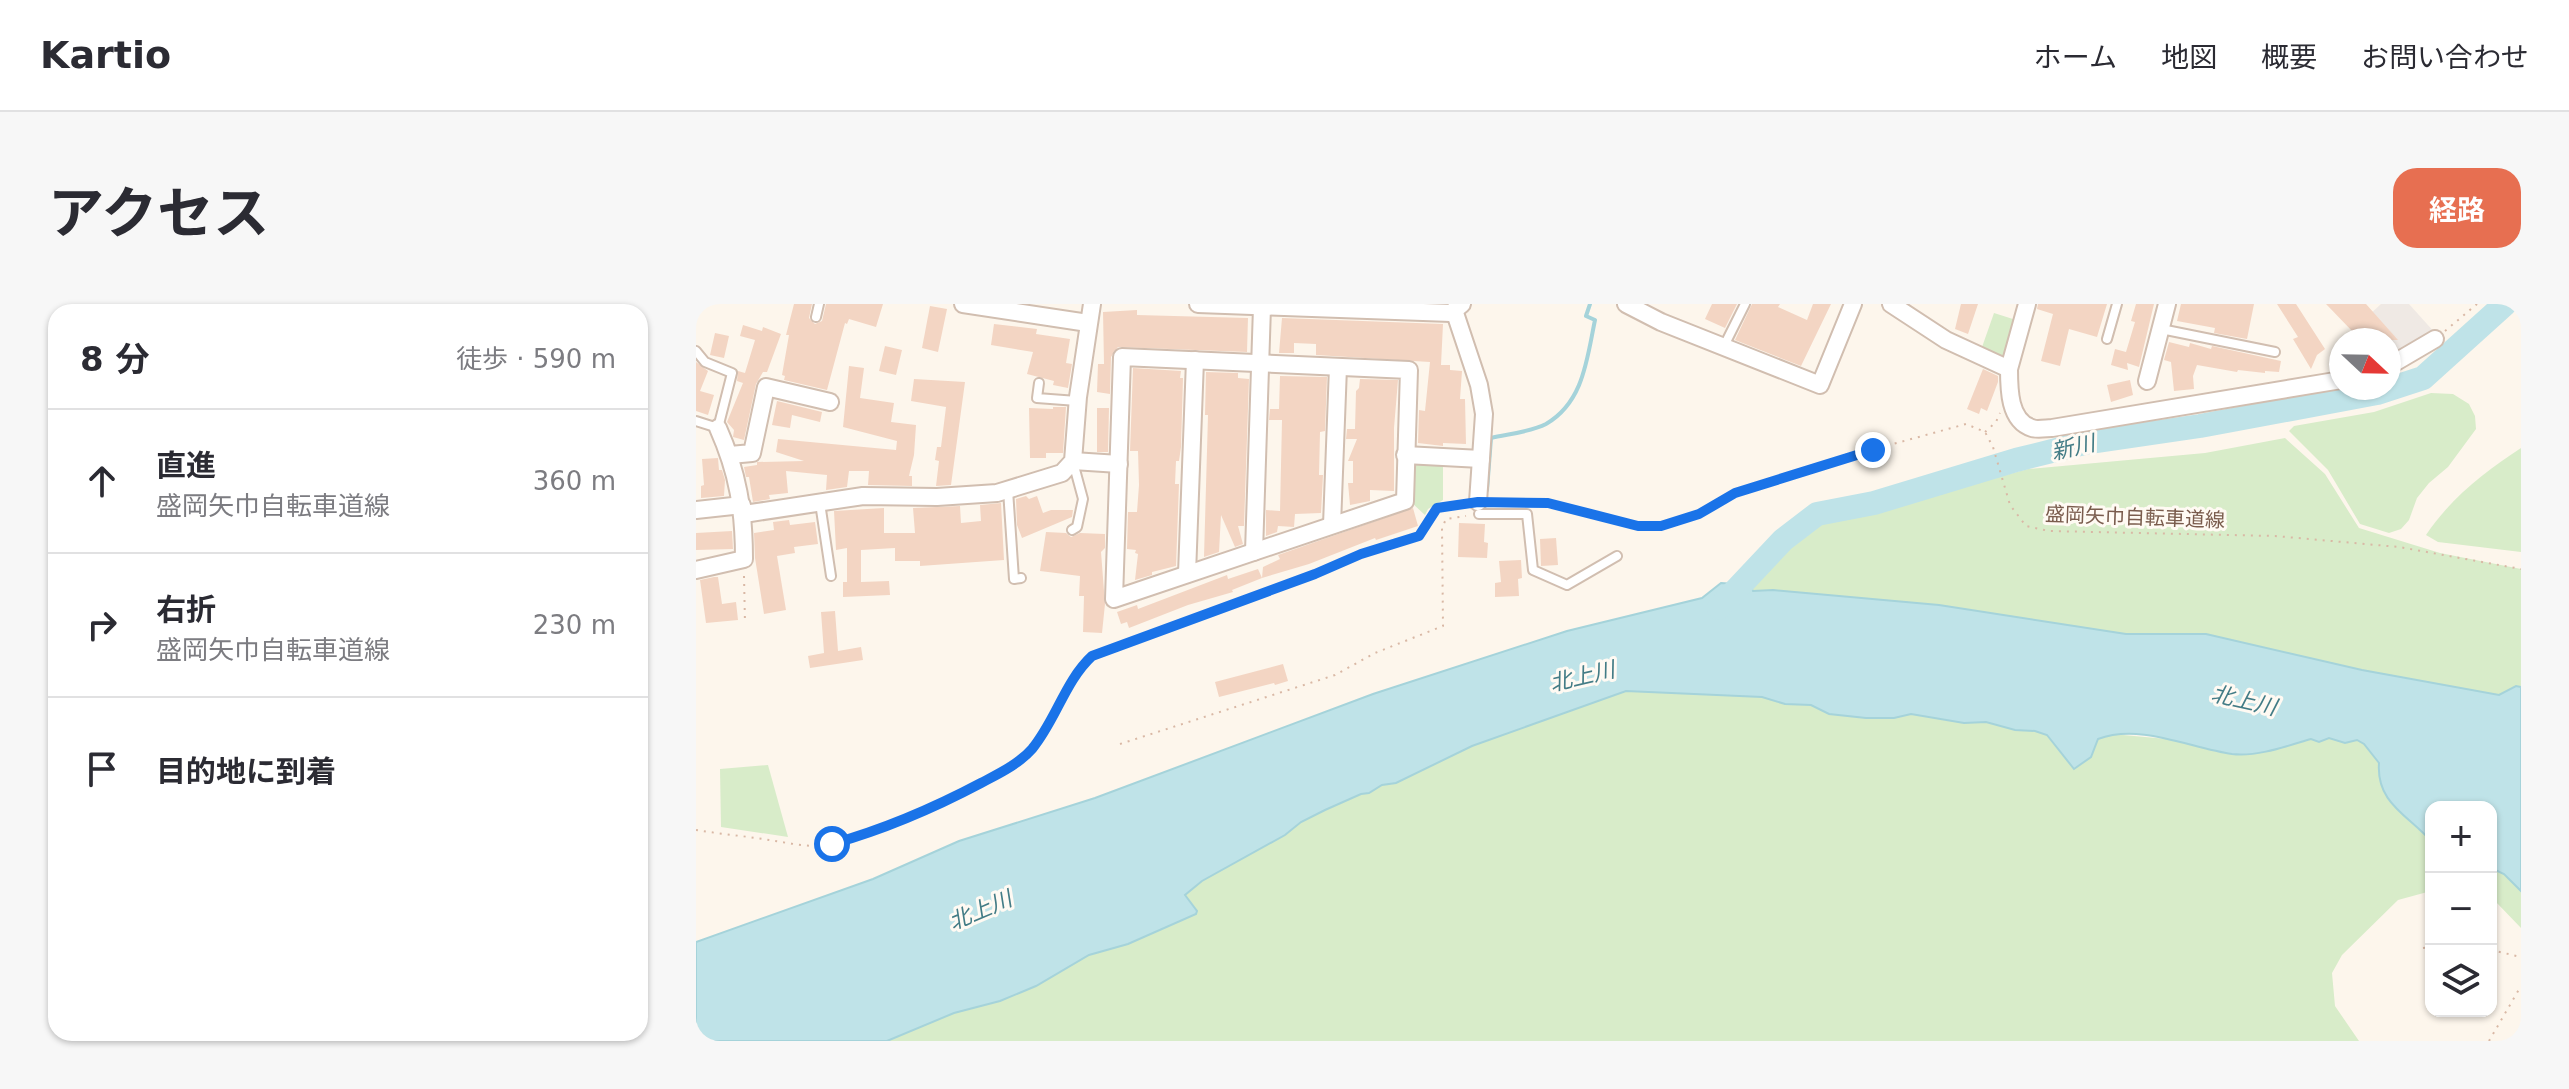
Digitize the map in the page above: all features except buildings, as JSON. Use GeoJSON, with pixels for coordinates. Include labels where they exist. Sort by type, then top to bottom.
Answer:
{"type":"FeatureCollection","features":[{"type":"Feature","properties":{"kind":"street"},"geometry":{"type":"LineString","coordinates":[[963,304],[1088,323]]}},
{"type":"Feature","properties":{"kind":"street"},"geometry":{"type":"LineString","coordinates":[[696,510],[743,510],[863,496],[937,497],[997,493],[1062,473],[1073,461],[1077,401],[1092,304]]}},
{"type":"Feature","properties":{"kind":"street"},"geometry":{"type":"LineString","coordinates":[[1198,304],[1449,308],[1456,316],[1479,385],[1484,414],[1479,508]]}},
{"type":"Feature","properties":{"kind":"street"},"geometry":{"type":"LineString","coordinates":[[1626,304],[1661,322],[1820,385],[1853,304]]}},
{"type":"Feature","properties":{"kind":"street"},"geometry":{"type":"LineString","coordinates":[[1891,304],[1946,340],[2009,369]]}},
{"type":"Feature","properties":{"kind":"street"},"geometry":{"type":"LineString","coordinates":[[2027,304],[2009,369],[2009,390],[2017,417],[2032,428],[2052,428],[2329,382]]}},
{"type":"Feature","properties":{"kind":"street"},"geometry":{"type":"LineString","coordinates":[[2147,381],[2167,304]]}},
{"type":"Feature","properties":{"kind":"street"},"geometry":{"type":"LineString","coordinates":[[1254,552],[1262,307]]}},
{"type":"Feature","properties":{"kind":"street"},"geometry":{"type":"LineString","coordinates":[[2401,359],[2435,339]]}},
{"type":"Feature","properties":{"kind":"street"},"geometry":{"type":"LineString","coordinates":[[1122,357],[1195,360],[1409,370],[1405,501],[1114,599],[1122,357]]}},
{"type":"Feature","properties":{"kind":"street"},"geometry":{"type":"LineString","coordinates":[[1187,574],[1195,360]]}},
{"type":"Feature","properties":{"kind":"street"},"geometry":{"type":"LineString","coordinates":[[1332,525],[1338,367]]}},
{"type":"Feature","properties":{"kind":"street"},"geometry":{"type":"LineString","coordinates":[[730,455],[752,453],[766,387],[830,402]]}},
{"type":"Feature","properties":{"kind":"street"},"geometry":{"type":"LineString","coordinates":[[696,570],[744,559],[743,510],[730,455],[718,428]]}},
{"type":"Feature","properties":{"kind":"street"},"geometry":{"type":"LineString","coordinates":[[1405,455],[1481,459]]}},
{"type":"Feature","properties":{"kind":"street"},"geometry":{"type":"LineString","coordinates":[[1073,461],[1119,464]]}},
{"type":"Feature","properties":{"kind":"lane"},"geometry":{"type":"LineString","coordinates":[[816,317],[819,304]]}},
{"type":"Feature","properties":{"kind":"lane"},"geometry":{"type":"LineString","coordinates":[[1724,347],[1745,304]]}},
{"type":"Feature","properties":{"kind":"lane"},"geometry":{"type":"LineString","coordinates":[[2107,339],[2117,304]]}},
{"type":"Feature","properties":{"kind":"lane"},"geometry":{"type":"LineString","coordinates":[[2161,329],[2275,352]]}},
{"type":"Feature","properties":{"kind":"lane"},"geometry":{"type":"LineString","coordinates":[[696,351],[705,362],[732,373],[718,428],[696,421]]}},
{"type":"Feature","properties":{"kind":"lane"},"geometry":{"type":"LineString","coordinates":[[1039,383],[1037,398],[1077,401]]}},
{"type":"Feature","properties":{"kind":"lane"},"geometry":{"type":"LineString","coordinates":[[1072,530],[1077,527],[1083,499],[1073,461]]}},
{"type":"Feature","properties":{"kind":"lane"},"geometry":{"type":"LineString","coordinates":[[1008,490],[1014,579],[1021,578]]}},
{"type":"Feature","properties":{"kind":"lane"},"geometry":{"type":"LineString","coordinates":[[820,503],[831,576]]}},
{"type":"Feature","properties":{"kind":"lane"},"geometry":{"type":"LineString","coordinates":[[1479,508],[1527,514],[1533,570],[1567,585],[1617,556]]}},
{"type":"Feature","properties":{"kind":"path"},"geometry":{"type":"LineString","coordinates":[[2435,339],[2477,304]]}},
{"type":"Feature","properties":{"kind":"path","name":"盛岡矢巾自転車道線"},"geometry":{"type":"LineString","coordinates":[[1520,503],[1548,503],[1638,526],[1661,526],[1699,514],[1735,493],[1966,424],[1985,432],[1993,447],[2010,505],[2026,526],[2049,531],[2275,536],[2399,547],[2521,569]]}},
{"type":"Feature","properties":{"kind":"path"},"geometry":{"type":"LineString","coordinates":[[696,830],[794,845],[829,845],[881,830],[936,807],[1004,771],[1029,753],[1045,733],[1081,666],[1092,656],[1361,554],[1419,536],[1437,508],[1479,508]]}},
{"type":"Feature","properties":{"kind":"path"},"geometry":{"type":"LineString","coordinates":[[1120,744],[1335,675],[1375,653],[1443,626],[1442,528],[1446,519],[1479,508]]}},
{"type":"Feature","properties":{"kind":"path"},"geometry":{"type":"LineString","coordinates":[[744,559],[745,623]]}},
{"type":"Feature","properties":{"kind":"path"},"geometry":{"type":"LineString","coordinates":[[2497,951],[2521,957]]}},
{"type":"Feature","properties":{"kind":"path"},"geometry":{"type":"LineString","coordinates":[[2489,1041],[2521,986]]}},
{"type":"Feature","properties":{"kind":"shaded area"},"geometry":{"type":"Polygon","coordinates":[[[2381,304],[2409,304],[2436,334],[2401,355],[2401,328],[2355,328],[2381,304]]]}},
{"type":"Feature","properties":{"kind":"green space"},"geometry":{"type":"Polygon","coordinates":[[[1994,313],[2016,320],[2001,360],[1981,350],[1994,313]]]}},
{"type":"Feature","properties":{"kind":"green space"},"geometry":{"type":"Polygon","coordinates":[[[2431,393],[2453,394],[2469,404],[2475,416],[2476,429],[2448,467],[2417,498],[2409,520],[2401,529],[2389,533],[2360,524],[2328,470],[2289,431],[2294,426],[2374,412],[2431,393]]]}},
{"type":"Feature","properties":{"kind":"green space"},"geometry":{"type":"Polygon","coordinates":[[[2285,438],[2325,474],[2359,528],[2440,553],[2521,569],[2521,687],[2516,686],[2499,695],[2362,670],[2206,635],[2126,634],[1939,605],[1773,590],[1753,591],[1749,585],[1819,525],[2028,469],[2205,453],[2285,438]]]}},
{"type":"Feature","properties":{"kind":"green space"},"geometry":{"type":"Polygon","coordinates":[[[2521,448],[2521,552],[2438,542],[2426,535],[2446,509],[2469,487],[2521,448]]]}},
{"type":"Feature","properties":{"kind":"green space"},"geometry":{"type":"Polygon","coordinates":[[[1416,462],[1443,463],[1443,500],[1428,509],[1425,515],[1412,503],[1411,467],[1416,462]]]}},
{"type":"Feature","properties":{"kind":"green space"},"geometry":{"type":"Polygon","coordinates":[[[1626,691],[1762,697],[1785,704],[1811,705],[1829,714],[1867,718],[1894,718],[1911,714],[1964,723],[1986,722],[2047,735],[2074,769],[2091,757],[2098,739],[2112,734],[2277,749],[2311,739],[2329,738],[2345,743],[2357,740],[2379,763],[2383,786],[2389,797],[2425,835],[2425,893],[2398,900],[2342,955],[2332,973],[2335,1006],[2359,1041],[887,1041],[954,1013],[1000,1001],[1036,986],[1089,955],[1128,944],[1196,914],[1197,910],[1185,895],[1202,881],[1325,810],[1382,785],[1396,783],[1472,746],[1626,691]]]}},
{"type":"Feature","properties":{"kind":"green space"},"geometry":{"type":"Polygon","coordinates":[[[768,765],[788,837],[721,827],[720,769],[768,765]]]}},
{"type":"Feature","properties":{"kind":"green space"},"geometry":{"type":"Polygon","coordinates":[[[2497,871],[2521,891],[2521,928],[2497,903],[2497,871]]]}},
{"type":"Feature","properties":{"kind":"water","name":"北上川"},"geometry":{"type":"Polygon","coordinates":[[[1721,583],[1749,585],[1753,591],[1773,590],[1939,605],[2126,634],[2206,634],[2362,670],[2499,695],[2516,686],[2521,687],[2521,891],[2497,871],[2497,801],[2425,801],[2425,835],[2388,798],[2379,777],[2379,763],[2357,740],[2345,743],[2329,738],[2319,742],[2311,739],[2242,755],[2148,735],[2114,735],[2098,739],[2091,757],[2074,769],[2047,735],[1986,722],[1964,723],[1911,714],[1894,718],[1866,718],[1829,714],[1811,705],[1785,704],[1762,697],[1626,691],[1472,746],[1396,783],[1382,785],[1325,810],[1202,881],[1185,895],[1196,914],[1128,944],[1089,955],[1036,986],[1000,1001],[954,1013],[887,1041],[696,1041],[696,942],[873,879],[959,841],[1095,798],[1373,694],[1567,631],[1702,598],[1721,583]]]}},
{"type":"Feature","properties":{"kind":"waterway"},"geometry":{"type":"LineString","coordinates":[[1487,490],[1491,438],[1546,424],[1569,404],[1586,364],[1595,320],[1586,316],[1590,304]]}},
{"type":"Feature","properties":{"kind":"waterway","name":"新川"},"geometry":{"type":"LineString","coordinates":[[1719,608],[1783,540],[1817,514],[1874,503],[2084,443],[2200,426],[2377,393],[2423,378],[2505,304]]}},
{"type":"Feature","properties":{"kind":"route"},"geometry":{"type":"LineString","coordinates":[[832,844],[881,830],[936,807],[1004,771],[1029,753],[1045,733],[1081,666],[1092,656],[1361,554],[1419,536],[1437,508],[1478,502],[1548,503],[1638,526],[1661,526],[1699,514],[1735,493],[1873,450]]}}]}
